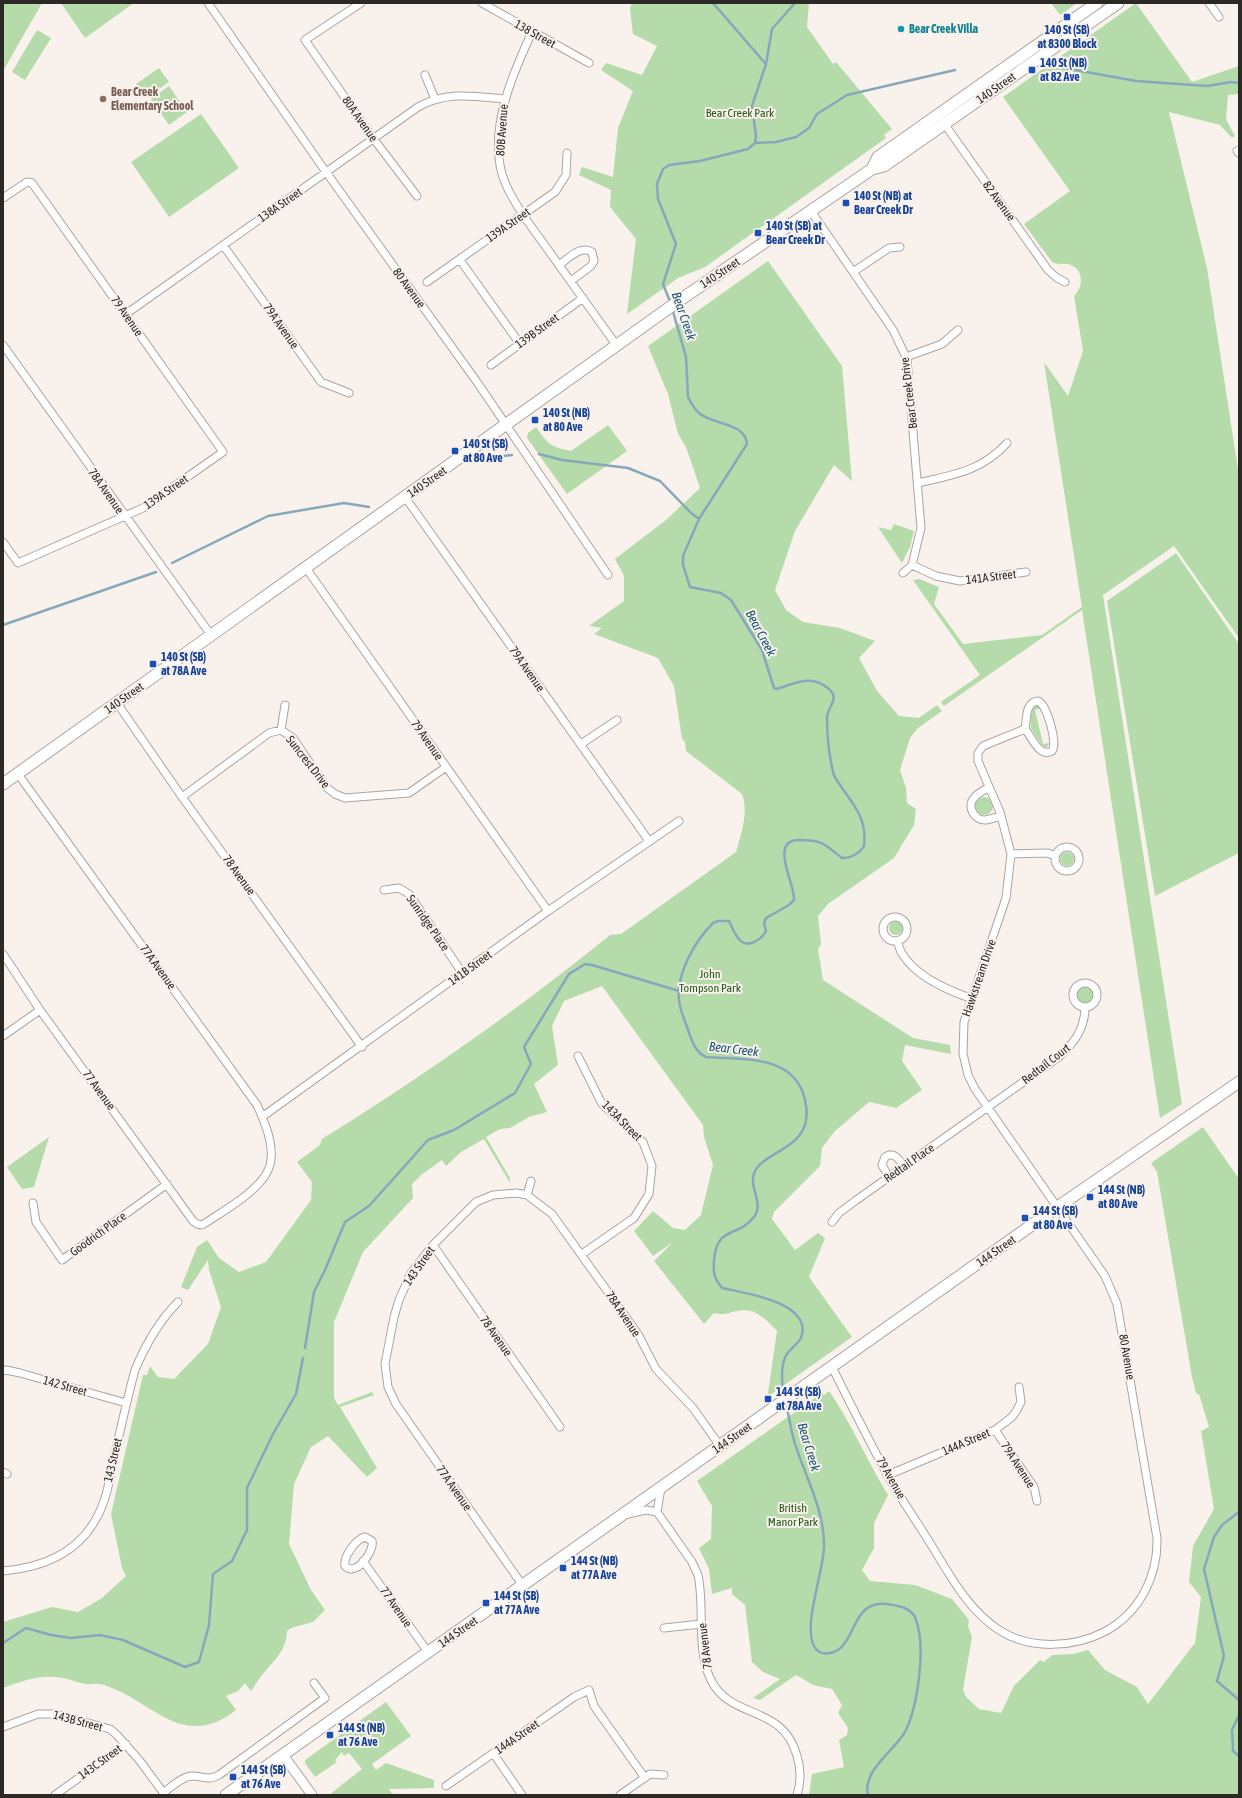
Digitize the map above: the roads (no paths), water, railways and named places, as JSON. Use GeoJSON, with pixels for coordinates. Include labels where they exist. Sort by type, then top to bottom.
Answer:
{"type":"FeatureCollection","features":[{"type":"Feature","properties":{"kind":"main road","name":"140 Street"},"geometry":{"type":"LineString","coordinates":[[3,784],[506,426],[680,300],[872,169],[884,166],[941,120],[1097,3]]}},
{"type":"Feature","properties":{"kind":"main road","name":"140 Street"},"geometry":{"type":"LineString","coordinates":[[941,120],[1118,3]]}},
{"type":"Feature","properties":{"kind":"main road","name":"144 Street"},"geometry":{"type":"LineString","coordinates":[[226,1795],[832,1366],[1239,1082]]}},
{"type":"Feature","properties":{"kind":"street","name":"80 Avenue"},"geometry":{"type":"LineString","coordinates":[[208,3],[326,172],[472,375],[608,575]]}},
{"type":"Feature","properties":{"kind":"street","name":"80A Avenue"},"geometry":{"type":"LineString","coordinates":[[361,3],[305,40],[373,138],[417,196]]}},
{"type":"Feature","properties":{"kind":"street","name":"138 Street"},"geometry":{"type":"LineString","coordinates":[[482,3],[589,63]]}},
{"type":"Feature","properties":{"kind":"street"},"geometry":{"type":"LineString","coordinates":[[1209,3],[1219,17]]}},
{"type":"Feature","properties":{"kind":"street","name":"80B Avenue"},"geometry":{"type":"LineString","coordinates":[[532,32],[514,70],[504,100],[499,141],[500,164],[506,184],[523,214],[617,346]]}},
{"type":"Feature","properties":{"kind":"street"},"geometry":{"type":"LineString","coordinates":[[425,75],[435,99]]}},
{"type":"Feature","properties":{"kind":"street","name":"138A Street"},"geometry":{"type":"LineString","coordinates":[[126,314],[410,112],[435,99],[468,95],[504,100]]}},
{"type":"Feature","properties":{"kind":"street","name":"82 Avenue"},"geometry":{"type":"LineString","coordinates":[[941,120],[1048,270],[1057,278],[1065,282]]}},
{"type":"Feature","properties":{"kind":"street","name":"139A Street"},"geometry":{"type":"LineString","coordinates":[[427,282],[554,192],[566,174],[567,154]]}},
{"type":"Feature","properties":{"kind":"street","name":"79 Avenue"},"geometry":{"type":"LineString","coordinates":[[3,198],[30,182],[34,185],[223,452]]}},
{"type":"Feature","properties":{"kind":"street","name":"Bear Creek Drive"},"geometry":{"type":"LineString","coordinates":[[811,211],[893,330],[906,356],[921,528],[912,565]]}},
{"type":"Feature","properties":{"kind":"street","name":"79A Avenue"},"geometry":{"type":"LineString","coordinates":[[223,245],[320,382],[349,393]]}},
{"type":"Feature","properties":{"kind":"street"},"geometry":{"type":"LineString","coordinates":[[853,272],[889,248],[900,247]]}},
{"type":"Feature","properties":{"kind":"street"},"geometry":{"type":"LineString","coordinates":[[559,265],[580,250],[587,249],[592,252],[594,261],[591,266],[571,281]]}},
{"type":"Feature","properties":{"kind":"street"},"geometry":{"type":"LineString","coordinates":[[460,260],[520,344]]}},
{"type":"Feature","properties":{"kind":"street","name":"139B Street"},"geometry":{"type":"LineString","coordinates":[[491,365],[583,298]]}},
{"type":"Feature","properties":{"kind":"street"},"geometry":{"type":"LineString","coordinates":[[906,356],[942,344],[958,330]]}},
{"type":"Feature","properties":{"kind":"street","name":"78A Avenue"},"geometry":{"type":"LineString","coordinates":[[3,345],[211,635]]}},
{"type":"Feature","properties":{"kind":"street"},"geometry":{"type":"LineString","coordinates":[[918,483],[968,470],[995,456],[1007,443]]}},
{"type":"Feature","properties":{"kind":"street","name":"139A Street"},"geometry":{"type":"LineString","coordinates":[[3,542],[18,563],[143,508],[223,452]]}},
{"type":"Feature","properties":{"kind":"street","name":"79A Avenue"},"geometry":{"type":"LineString","coordinates":[[405,497],[649,841]]}},
{"type":"Feature","properties":{"kind":"street"},"geometry":{"type":"LineString","coordinates":[[903,573],[912,565]]}},
{"type":"Feature","properties":{"kind":"street","name":"141A Street"},"geometry":{"type":"LineString","coordinates":[[912,565],[936,576],[960,581],[1026,572]]}},
{"type":"Feature","properties":{"kind":"street","name":"79 Avenue"},"geometry":{"type":"LineString","coordinates":[[306,568],[548,911]]}},
{"type":"Feature","properties":{"kind":"street","name":"78 Avenue"},"geometry":{"type":"LineString","coordinates":[[117,702],[182,797],[362,1047]]}},
{"type":"Feature","properties":{"kind":"street"},"geometry":{"type":"LineString","coordinates":[[1033,702],[1041,702],[1045,706],[1054,737],[1054,749],[1046,753],[1041,751],[1025,729],[1029,706],[1033,702]]}},
{"type":"Feature","properties":{"kind":"street"},"geometry":{"type":"LineString","coordinates":[[281,730],[285,705]]}},
{"type":"Feature","properties":{"kind":"street"},"geometry":{"type":"LineString","coordinates":[[581,744],[618,720]]}},
{"type":"Feature","properties":{"kind":"street","name":"Hawkstream Drive"},"geometry":{"type":"LineString","coordinates":[[1025,729],[983,746],[978,753],[978,761],[1001,816],[1011,854],[1006,898],[970,998],[964,1022],[963,1054],[968,1075],[988,1107],[1058,1207]]}},
{"type":"Feature","properties":{"kind":"street","name":"Suncrest Drive"},"geometry":{"type":"LineString","coordinates":[[182,797],[269,733],[281,730],[293,738],[326,787],[335,794],[345,798],[409,793],[446,767]]}},
{"type":"Feature","properties":{"kind":"street","name":"77A Avenue"},"geometry":{"type":"LineString","coordinates":[[18,774],[257,1105],[262,1117],[271,1151],[271,1164],[267,1172],[247,1194],[202,1225],[197,1224]]}},
{"type":"Feature","properties":{"kind":"street"},"geometry":{"type":"LineString","coordinates":[[989,787],[974,798],[972,802],[972,810],[977,818],[981,820],[1001,816]]}},
{"type":"Feature","properties":{"kind":"street","name":"141B Street"},"geometry":{"type":"LineString","coordinates":[[262,1117],[362,1047],[548,911],[679,821]]}},
{"type":"Feature","properties":{"kind":"street"},"geometry":{"type":"LineString","coordinates":[[1011,854],[1048,853],[1055,856]]}},
{"type":"Feature","properties":{"kind":"street","name":"Sunridge Place"},"geometry":{"type":"LineString","coordinates":[[384,890],[399,888],[409,894],[463,974]]}},
{"type":"Feature","properties":{"kind":"street"},"geometry":{"type":"LineString","coordinates":[[897,941],[902,955],[923,976],[952,992],[970,998]]}},
{"type":"Feature","properties":{"kind":"street","name":"77 Avenue"},"geometry":{"type":"LineString","coordinates":[[3,954],[40,1010],[197,1224]]}},
{"type":"Feature","properties":{"kind":"street","name":"Redtail Court"},"geometry":{"type":"LineString","coordinates":[[988,1107],[1070,1046],[1080,1032],[1085,1015],[1085,1007]]}},
{"type":"Feature","properties":{"kind":"street"},"geometry":{"type":"LineString","coordinates":[[3,1036],[40,1010]]}},
{"type":"Feature","properties":{"kind":"street","name":"143A Street"},"geometry":{"type":"LineString","coordinates":[[578,1056],[602,1104],[643,1142],[652,1166],[650,1194],[634,1218],[582,1254]]}},
{"type":"Feature","properties":{"kind":"street","name":"Redtail Place"},"geometry":{"type":"LineString","coordinates":[[832,1222],[839,1214],[889,1177],[988,1107]]}},
{"type":"Feature","properties":{"kind":"street"},"geometry":{"type":"LineString","coordinates":[[889,1177],[882,1165],[885,1157],[890,1154],[896,1156],[904,1167]]}},
{"type":"Feature","properties":{"kind":"street"},"geometry":{"type":"LineString","coordinates":[[527,1195],[530,1181]]}},
{"type":"Feature","properties":{"kind":"street","name":"Goodrich Place"},"geometry":{"type":"LineString","coordinates":[[33,1203],[36,1222],[62,1260],[167,1184]]}},
{"type":"Feature","properties":{"kind":"street","name":"78A Avenue"},"geometry":{"type":"LineString","coordinates":[[517,1192],[527,1195],[552,1214],[638,1334],[660,1375],[693,1408],[720,1446]]}},
{"type":"Feature","properties":{"kind":"street","name":"143 Street"},"geometry":{"type":"LineString","coordinates":[[388,1387],[385,1364],[399,1300],[411,1273],[433,1245],[476,1202],[492,1195],[517,1192]]}},
{"type":"Feature","properties":{"kind":"street","name":"80 Avenue"},"geometry":{"type":"LineString","coordinates":[[956,1585],[975,1611],[987,1622],[1006,1633],[1022,1639],[1046,1644],[1068,1644],[1085,1640],[1107,1630],[1120,1621],[1132,1609],[1144,1592],[1155,1563],[1157,1545],[1155,1524],[1117,1304],[1105,1276],[1064,1219],[1058,1207]]}},
{"type":"Feature","properties":{"kind":"street","name":"78 Avenue"},"geometry":{"type":"LineString","coordinates":[[433,1245],[560,1426]]}},
{"type":"Feature","properties":{"kind":"street","name":"143 Street"},"geometry":{"type":"LineString","coordinates":[[3,1571],[26,1569],[54,1559],[72,1549],[90,1530],[104,1502],[126,1403],[141,1356],[168,1312],[178,1302]]}},
{"type":"Feature","properties":{"kind":"street","name":"79 Avenue"},"geometry":{"type":"LineString","coordinates":[[832,1366],[888,1475],[956,1585]]}},
{"type":"Feature","properties":{"kind":"street","name":"142 Street"},"geometry":{"type":"LineString","coordinates":[[4,1369],[126,1403]]}},
{"type":"Feature","properties":{"kind":"street","name":"77A Avenue"},"geometry":{"type":"LineString","coordinates":[[388,1387],[396,1404],[523,1586]]}},
{"type":"Feature","properties":{"kind":"street","name":"144A Street"},"geometry":{"type":"LineString","coordinates":[[888,1475],[995,1430],[1012,1417],[1017,1410],[1021,1402],[1019,1387]]}},
{"type":"Feature","properties":{"kind":"street","name":"79A Avenue"},"geometry":{"type":"LineString","coordinates":[[995,1430],[1034,1487],[1037,1502]]}},
{"type":"Feature","properties":{"kind":"street"},"geometry":{"type":"LineString","coordinates":[[623,1515],[646,1510],[657,1512],[661,1488]]}},
{"type":"Feature","properties":{"kind":"street","name":"78 Avenue"},"geometry":{"type":"LineString","coordinates":[[657,1512],[696,1568],[699,1579],[705,1667],[716,1690],[734,1704],[772,1720],[780,1726],[793,1743],[800,1765],[800,1784],[797,1795]]}},
{"type":"Feature","properties":{"kind":"street"},"geometry":{"type":"LineString","coordinates":[[365,1537],[370,1539],[373,1545],[363,1561],[354,1570],[347,1568],[344,1564],[345,1558],[360,1539],[365,1537]]}},
{"type":"Feature","properties":{"kind":"street","name":"77 Avenue"},"geometry":{"type":"LineString","coordinates":[[363,1561],[428,1652]]}},
{"type":"Feature","properties":{"kind":"street"},"geometry":{"type":"LineString","coordinates":[[664,1628],[701,1624]]}},
{"type":"Feature","properties":{"kind":"street"},"geometry":{"type":"LineString","coordinates":[[164,1794],[185,1778],[191,1776],[211,1779],[220,1774],[325,1698],[314,1682]]}},
{"type":"Feature","properties":{"kind":"street","name":"144A Street"},"geometry":{"type":"LineString","coordinates":[[446,1786],[574,1697],[589,1690],[594,1706],[645,1778]]}},
{"type":"Feature","properties":{"kind":"street","name":"143B Street"},"geometry":{"type":"LineString","coordinates":[[3,1727],[38,1714],[56,1714],[110,1729],[126,1744],[164,1794]]}},
{"type":"Feature","properties":{"kind":"street","name":"143C Street"},"geometry":{"type":"LineString","coordinates":[[55,1795],[126,1744]]}},
{"type":"Feature","properties":{"kind":"street"},"geometry":{"type":"LineString","coordinates":[[493,1753],[522,1795]]}},
{"type":"Feature","properties":{"kind":"street"},"geometry":{"type":"LineString","coordinates":[[283,1755],[312,1795]]}},
{"type":"Feature","properties":{"kind":"street"},"geometry":{"type":"LineString","coordinates":[[620,1795],[650,1774],[664,1775]]}},
{"type":"Feature","properties":{"kind":"waterway"},"geometry":{"type":"LineString","coordinates":[[713,3],[765,63]]}},
{"type":"Feature","properties":{"kind":"waterway","name":"Bear Creek"},"geometry":{"type":"LineString","coordinates":[[671,304],[663,284],[676,244],[658,199],[657,184],[663,169],[669,165],[700,161],[748,149],[755,143],[756,136],[752,106],[766,64],[772,29],[795,3]]}},
{"type":"Feature","properties":{"kind":"waterway"},"geometry":{"type":"LineString","coordinates":[[1059,67],[1136,81],[1207,86],[1231,82],[1239,83]]}},
{"type":"Feature","properties":{"kind":"waterway"},"geometry":{"type":"LineString","coordinates":[[755,143],[776,142],[796,137],[809,128],[817,114],[847,95],[955,70]]}},
{"type":"Feature","properties":{"kind":"waterway","name":"Bear Creek"},"geometry":{"type":"LineString","coordinates":[[672,308],[686,357],[688,397],[691,404],[705,417],[727,425],[740,432],[745,437],[747,444],[699,519],[683,556],[683,565],[690,587],[721,593],[731,600],[762,650],[774,688],[777,689],[797,682],[810,681],[823,684],[832,693],[833,699],[827,717],[827,730],[833,772],[834,776],[856,808],[864,829],[864,846],[857,853],[848,858],[842,858],[827,846],[818,842],[799,840],[790,842],[785,847],[784,855],[794,893],[794,900],[789,905],[766,918],[764,923],[766,931],[758,940],[751,943],[743,943],[735,934],[729,921],[718,921],[713,923],[706,930],[688,958],[679,990],[681,1012],[693,1042],[702,1055],[706,1057],[766,1062],[779,1067],[791,1074],[799,1085],[805,1100],[806,1120],[801,1133],[794,1142],[763,1162],[755,1171],[753,1183],[758,1206],[757,1212],[748,1223],[729,1233],[719,1241],[714,1260],[715,1275],[722,1288],[775,1301],[788,1308],[797,1316],[802,1326],[801,1338],[787,1354],[783,1363],[782,1380],[784,1396]]}},
{"type":"Feature","properties":{"kind":"waterway"},"geometry":{"type":"LineString","coordinates":[[539,454],[562,460],[628,468],[660,481],[691,513],[699,519]]}},
{"type":"Feature","properties":{"kind":"waterway"},"geometry":{"type":"LineString","coordinates":[[492,457],[512,455]]}},
{"type":"Feature","properties":{"kind":"waterway"},"geometry":{"type":"LineString","coordinates":[[172,563],[268,516],[344,503],[369,507]]}},
{"type":"Feature","properties":{"kind":"waterway"},"geometry":{"type":"LineString","coordinates":[[3,625],[156,572]]}},
{"type":"Feature","properties":{"kind":"waterway"},"geometry":{"type":"LineString","coordinates":[[305,1348],[314,1292],[345,1222],[369,1206],[428,1140],[454,1130],[515,1093],[531,1064],[524,1047],[569,974],[585,964],[592,965],[679,991]]}},
{"type":"Feature","properties":{"kind":"waterway"},"geometry":{"type":"LineString","coordinates":[[3,1643],[26,1628],[51,1635],[71,1638],[100,1635],[123,1640],[185,1667],[199,1662],[209,1625],[213,1574],[232,1561],[247,1530],[247,1488],[273,1434],[296,1394],[303,1358]]}},
{"type":"Feature","properties":{"kind":"waterway","name":"Bear Creek"},"geometry":{"type":"LineString","coordinates":[[786,1403],[795,1444],[814,1495],[823,1534],[823,1559],[812,1612],[811,1637],[814,1646],[817,1650],[824,1653],[837,1650],[847,1639],[862,1613],[871,1606],[878,1604],[895,1605],[909,1610],[915,1617],[919,1631],[919,1676],[910,1721],[900,1739],[874,1770],[867,1786],[868,1795]]}},
{"type":"Feature","properties":{"kind":"waterway"},"geometry":{"type":"LineString","coordinates":[[1239,1512],[1222,1525],[1214,1537],[1204,1569],[1224,1656],[1217,1681],[1239,1700]]}},
{"type":"Feature","properties":{"kind":"waterway"},"geometry":{"type":"LineString","coordinates":[[1239,1715],[1232,1730],[1233,1751],[1239,1756]]}},
{"type":"Feature","properties":{"kind":"place","name":"140 St (SB) at 8300 Block"},"geometry":{"type":"Point","coordinates":[1067,17]}},
{"type":"Feature","properties":{"kind":"place","name":"Bear Creek Villa"},"geometry":{"type":"Point","coordinates":[901,29]}},
{"type":"Feature","properties":{"kind":"place","name":"140 St (NB) at 82 Ave"},"geometry":{"type":"Point","coordinates":[1032,70]}},
{"type":"Feature","properties":{"kind":"place","name":"Bear Creek Elementary School"},"geometry":{"type":"Point","coordinates":[103,99]}},
{"type":"Feature","properties":{"kind":"place","name":"140 St (NB) at Bear Creek Dr"},"geometry":{"type":"Point","coordinates":[846,203]}},
{"type":"Feature","properties":{"kind":"place","name":"140 St (SB) at Bear Creek Dr"},"geometry":{"type":"Point","coordinates":[758,233]}},
{"type":"Feature","properties":{"kind":"place","name":"140 St (NB) at 80 Ave"},"geometry":{"type":"Point","coordinates":[535,420]}},
{"type":"Feature","properties":{"kind":"place","name":"140 St (SB) at 80 Ave"},"geometry":{"type":"Point","coordinates":[455,451]}},
{"type":"Feature","properties":{"kind":"place","name":"140 St (SB) at 78A Ave"},"geometry":{"type":"Point","coordinates":[153,664]}},
{"type":"Feature","properties":{"kind":"place","name":"144 St (NB) at 80 Ave"},"geometry":{"type":"Point","coordinates":[1090,1197]}},
{"type":"Feature","properties":{"kind":"place","name":"144 St (SB) at 80 Ave"},"geometry":{"type":"Point","coordinates":[1025,1218]}},
{"type":"Feature","properties":{"kind":"place","name":"144 St (SB) at 78A Ave"},"geometry":{"type":"Point","coordinates":[768,1399]}},
{"type":"Feature","properties":{"kind":"place","name":"144 St (NB) at 77A Ave"},"geometry":{"type":"Point","coordinates":[563,1568]}},
{"type":"Feature","properties":{"kind":"place","name":"144 St (SB) at 77A Ave"},"geometry":{"type":"Point","coordinates":[486,1603]}},
{"type":"Feature","properties":{"kind":"place","name":"144 St (NB) at 76 Ave"},"geometry":{"type":"Point","coordinates":[330,1735]}},
{"type":"Feature","properties":{"kind":"place","name":"144 St (SB) at 76 Ave"},"geometry":{"type":"Point","coordinates":[233,1777]}},
{"type":"Feature","properties":{"kind":"park label","name":"Bear Creek Park"},"geometry":{"type":"Point","coordinates":[740,113]}},
{"type":"Feature","properties":{"kind":"park label","name":"John Tompson Park"},"geometry":{"type":"Point","coordinates":[710,981]}},
{"type":"Feature","properties":{"kind":"park label","name":"British Manor Park"},"geometry":{"type":"Point","coordinates":[793,1515]}}]}
